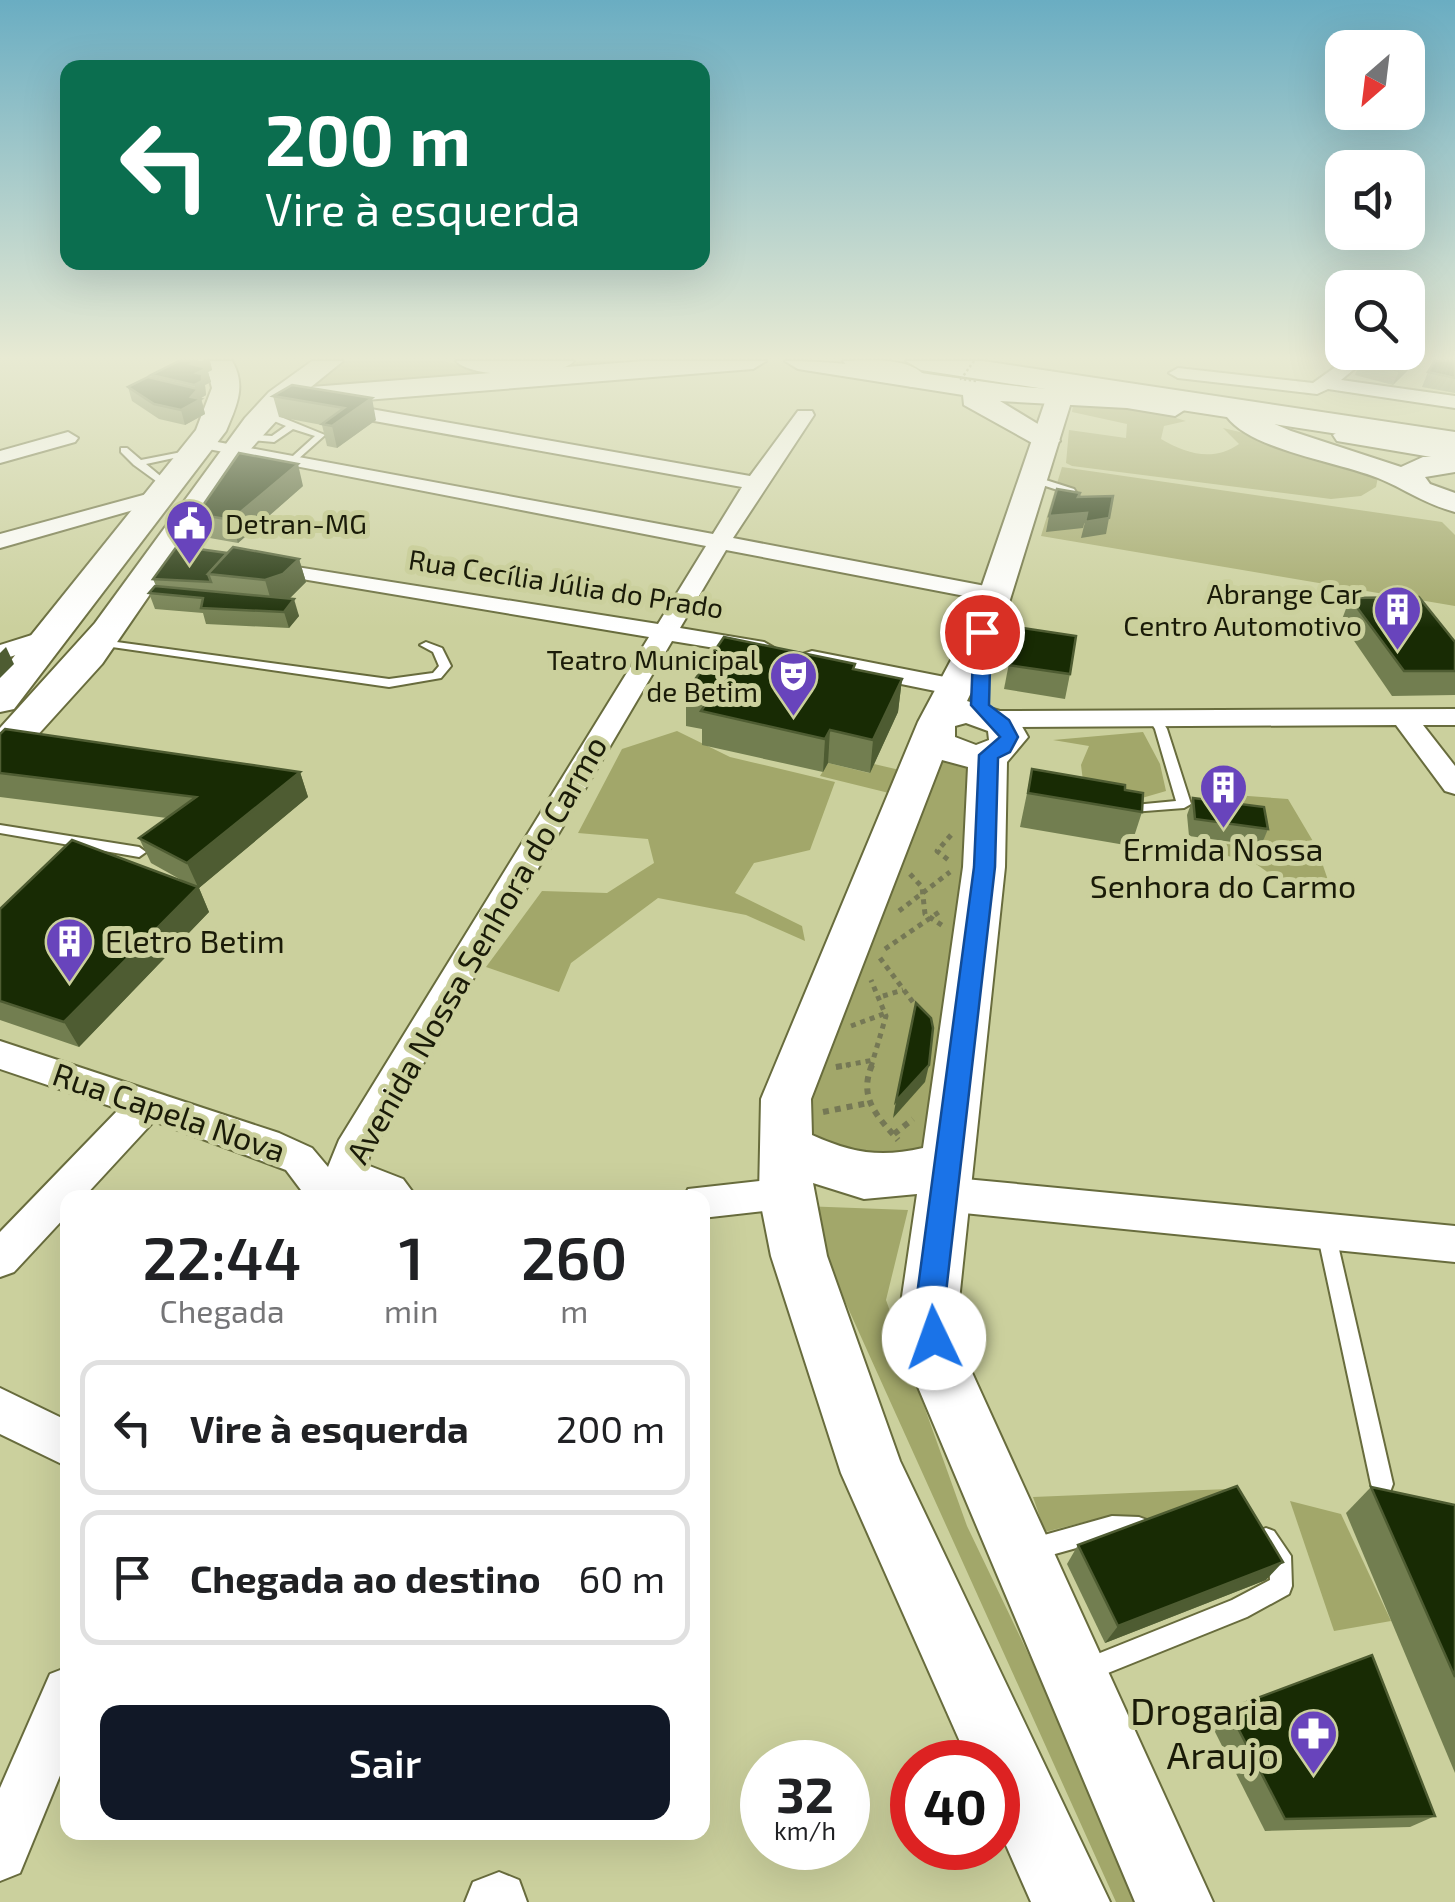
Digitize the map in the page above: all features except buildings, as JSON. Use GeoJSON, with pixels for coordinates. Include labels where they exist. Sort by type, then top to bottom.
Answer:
{"type":"FeatureCollection","features":[{"type":"Feature","properties":{"kind":"main road"},"geometry":{"type":"LineString","coordinates":[[47,708],[14,714],[1,709],[0,701],[163,491],[220,450]]}},
{"type":"Feature","properties":{"kind":"main road"},"geometry":{"type":"LineString","coordinates":[[0,751],[47,708],[176,552],[196,505],[232,450]]}},
{"type":"Feature","properties":{"kind":"main road"},"geometry":{"type":"LineString","coordinates":[[163,491],[196,505]]}},
{"type":"Feature","properties":{"kind":"street"},"geometry":{"type":"LineString","coordinates":[[0,457],[26,450]]}},
{"type":"Feature","properties":{"kind":"street"},"geometry":{"type":"LineString","coordinates":[[296,450],[996,595]]}},
{"type":"Feature","properties":{"kind":"street"},"geometry":{"type":"LineString","coordinates":[[422,450],[755,483]]}},
{"type":"Feature","properties":{"kind":"street","name":"Avenida Nossa Senhora do Carmo"},"geometry":{"type":"LineString","coordinates":[[328,1190],[720,540],[779,450]]}},
{"type":"Feature","properties":{"kind":"street"},"geometry":{"type":"LineString","coordinates":[[1041,450],[982,632],[943,713],[786,1099],[794,1152],[799,1256],[874,1474],[1071,1902]]}},
{"type":"Feature","properties":{"kind":"street"},"geometry":{"type":"LineString","coordinates":[[1319,450],[1370,464],[1432,494]]}},
{"type":"Feature","properties":{"kind":"street"},"geometry":{"type":"LineString","coordinates":[[1455,464],[1414,469],[1455,520]]}},
{"type":"Feature","properties":{"kind":"street"},"geometry":{"type":"LineString","coordinates":[[0,542],[163,491]]}},
{"type":"Feature","properties":{"kind":"street","name":"Rua Cecília Júlia do Prado"},"geometry":{"type":"LineString","coordinates":[[244,562],[666,629],[943,713]]}},
{"type":"Feature","properties":{"kind":"street"},"geometry":{"type":"LineString","coordinates":[[982,632],[980,705],[994,733],[984,867],[930,1167],[930,1310],[940,1368],[1174,1902]]}},
{"type":"Feature","properties":{"kind":"street"},"geometry":{"type":"LineString","coordinates":[[0,652],[51,636]]}},
{"type":"Feature","properties":{"kind":"street"},"geometry":{"type":"LineString","coordinates":[[943,713],[959,712],[994,733],[1152,716],[1455,717]]}},
{"type":"Feature","properties":{"kind":"street"},"geometry":{"type":"LineString","coordinates":[[1403,717],[1455,785]]}},
{"type":"Feature","properties":{"kind":"street","name":"Rua Capela Nova"},"geometry":{"type":"LineString","coordinates":[[0,1055],[148,1103],[299,1159],[328,1190]]}},
{"type":"Feature","properties":{"kind":"street"},"geometry":{"type":"LineString","coordinates":[[65,1190],[148,1103]]}},
{"type":"Feature","properties":{"kind":"street"},"geometry":{"type":"LineString","coordinates":[[710,1198],[794,1152],[930,1167],[1326,1232],[1455,1244]]}},
{"type":"Feature","properties":{"kind":"street"},"geometry":{"type":"LineString","coordinates":[[328,1190],[379,1183],[388,1190]]}},
{"type":"Feature","properties":{"kind":"street"},"geometry":{"type":"LineString","coordinates":[[0,1259],[60,1196]]}},
{"type":"Feature","properties":{"kind":"street"},"geometry":{"type":"LineString","coordinates":[[0,1410],[60,1442]]}},
{"type":"Feature","properties":{"kind":"street"},"geometry":{"type":"LineString","coordinates":[[0,1853],[60,1711]]}},
{"type":"Feature","properties":{"kind":"lane"},"geometry":{"type":"LineString","coordinates":[[124,450],[163,491]]}},
{"type":"Feature","properties":{"kind":"lane"},"geometry":{"type":"LineString","coordinates":[[137,463],[183,450]]}},
{"type":"Feature","properties":{"kind":"lane"},"geometry":{"type":"LineString","coordinates":[[296,450],[306,450]]}},
{"type":"Feature","properties":{"kind":"lane"},"geometry":{"type":"LineString","coordinates":[[1032,479],[1071,491],[1080,506]]}},
{"type":"Feature","properties":{"kind":"lane"},"geometry":{"type":"LineString","coordinates":[[102,643],[389,683],[438,676],[445,666],[438,650],[426,644]]}},
{"type":"Feature","properties":{"kind":"lane"},"geometry":{"type":"LineString","coordinates":[[1112,808],[1129,812],[1184,804],[1167,746],[1152,716]]}},
{"type":"Feature","properties":{"kind":"lane"},"geometry":{"type":"LineString","coordinates":[[0,829],[139,852]]}},
{"type":"Feature","properties":{"kind":"lane"},"geometry":{"type":"LineString","coordinates":[[1326,1232],[1382,1484]]}},
{"type":"Feature","properties":{"kind":"lane"},"geometry":{"type":"LineString","coordinates":[[1075,1674],[1239,1608],[1281,1586],[1280,1556],[1247,1516]]}},
{"type":"Feature","properties":{"kind":"lane"},"geometry":{"type":"LineString","coordinates":[[1020,1553],[1112,1527],[1130,1530],[1166,1521]]}},
{"type":"Feature","properties":{"kind":"path"},"geometry":{"type":"LineString","coordinates":[[897,913],[957,867],[937,851],[956,830]]}},
{"type":"Feature","properties":{"kind":"path"},"geometry":{"type":"LineString","coordinates":[[930,838],[946,841]]}},
{"type":"Feature","properties":{"kind":"path"},"geometry":{"type":"LineString","coordinates":[[898,869],[913,876],[922,887],[928,919],[956,933]]}},
{"type":"Feature","properties":{"kind":"path"},"geometry":{"type":"LineString","coordinates":[[926,1017],[880,956],[891,942],[948,907]]}},
{"type":"Feature","properties":{"kind":"path"},"geometry":{"type":"LineString","coordinates":[[866,974],[882,996],[886,1013],[884,1037],[866,1082],[868,1103],[891,1136],[930,1167]]}},
{"type":"Feature","properties":{"kind":"path"},"geometry":{"type":"LineString","coordinates":[[882,996],[903,990]]}},
{"type":"Feature","properties":{"kind":"path"},"geometry":{"type":"LineString","coordinates":[[844,1029],[886,1013]]}},
{"type":"Feature","properties":{"kind":"path"},"geometry":{"type":"LineString","coordinates":[[818,1071],[876,1060]]}},
{"type":"Feature","properties":{"kind":"path"},"geometry":{"type":"LineString","coordinates":[[794,1152],[868,1103]]}},
{"type":"Feature","properties":{"kind":"path"},"geometry":{"type":"LineString","coordinates":[[891,1136],[924,1109]]}},
{"type":"Feature","properties":{"kind":"shaded area"},"geometry":{"type":"Polygon","coordinates":[[[1067,450],[1183,450],[1210,454],[1229,450],[1300,450],[1378,477],[1376,487],[1361,496],[1331,499],[1066,463],[1067,450]]]}},
{"type":"Feature","properties":{"kind":"shaded area"},"geometry":{"type":"Polygon","coordinates":[[[1062,467],[1442,522],[1455,535],[1455,606],[1041,536],[1062,467]]]}},
{"type":"Feature","properties":{"kind":"shaded area"},"geometry":{"type":"Polygon","coordinates":[[[677,731],[730,757],[835,782],[810,850],[754,863],[735,893],[802,926],[805,941],[746,915],[658,898],[571,963],[559,992],[486,967],[542,891],[607,893],[654,863],[648,839],[578,833],[622,749],[677,731]]]}},
{"type":"Feature","properties":{"kind":"shaded area"},"geometry":{"type":"Polygon","coordinates":[[[1143,732],[1160,764],[1166,791],[1142,798],[1083,781],[1081,765],[1089,746],[1053,740],[1143,732]]]}},
{"type":"Feature","properties":{"kind":"shaded area"},"geometry":{"type":"Polygon","coordinates":[[[935,748],[969,763],[947,1143],[892,1176],[797,1137],[935,748]]]}},
{"type":"Feature","properties":{"kind":"shaded area"},"geometry":{"type":"Polygon","coordinates":[[[828,763],[869,773],[874,764],[904,771],[893,794],[820,776],[828,763]]]}},
{"type":"Feature","properties":{"kind":"shaded area"},"geometry":{"type":"Polygon","coordinates":[[[1207,793],[1288,799],[1317,848],[1331,889],[1276,878],[1256,864],[1207,850],[1206,841],[1264,849],[1263,823],[1208,813],[1207,793]]]}},
{"type":"Feature","properties":{"kind":"shaded area"},"geometry":{"type":"Polygon","coordinates":[[[802,1206],[908,1210],[886,1300],[967,1526],[1147,1902],[1116,1902],[802,1206]]]}},
{"type":"Feature","properties":{"kind":"shaded area"},"geometry":{"type":"Polygon","coordinates":[[[1228,1489],[1141,1524],[1108,1516],[1045,1532],[1033,1497],[1228,1489]]]}},
{"type":"Feature","properties":{"kind":"shaded area"},"geometry":{"type":"Polygon","coordinates":[[[1290,1501],[1341,1514],[1391,1621],[1334,1631],[1290,1501]]]}},
{"type":"Feature","properties":{"kind":"place","name":"Detran-MG"},"geometry":{"type":"Point","coordinates":[190,566]}},
{"type":"Feature","properties":{"kind":"place","name":"Abrange Car Centro Automotivo"},"geometry":{"type":"Point","coordinates":[1397,652]}},
{"type":"Feature","properties":{"kind":"place","name":"Teatro Municipal de Betim"},"geometry":{"type":"Point","coordinates":[793,718]}},
{"type":"Feature","properties":{"kind":"place","name":"Ermida Nossa Senhora do Carmo"},"geometry":{"type":"Point","coordinates":[1223,830]}},
{"type":"Feature","properties":{"kind":"place","name":"Eletro Betim"},"geometry":{"type":"Point","coordinates":[70,984]}},
{"type":"Feature","properties":{"kind":"place","name":"Drogaria Araujo"},"geometry":{"type":"Point","coordinates":[1314,1776]}},
{"type":"Feature","properties":{"kind":"route"},"geometry":{"type":"LineString","coordinates":[[934,1338],[930,1310],[984,867],[988,755],[1004,748],[1009,737],[1003,724],[985,714],[980,705],[982,632]]}}]}
